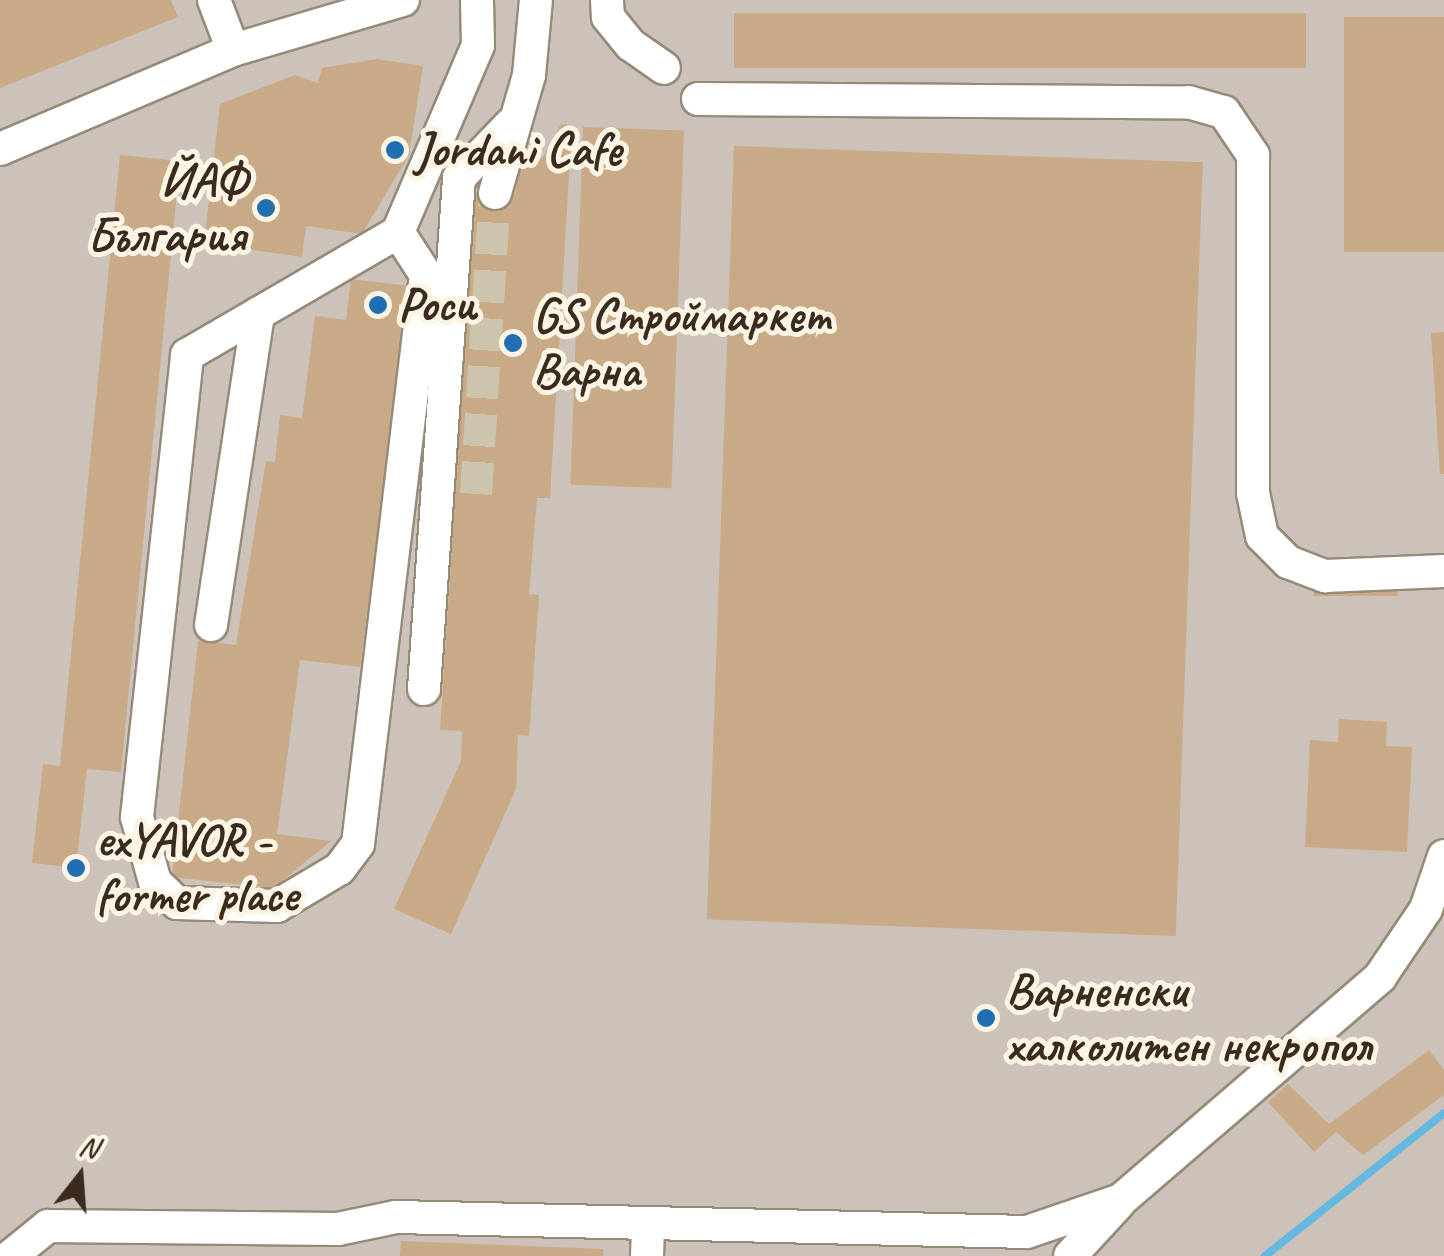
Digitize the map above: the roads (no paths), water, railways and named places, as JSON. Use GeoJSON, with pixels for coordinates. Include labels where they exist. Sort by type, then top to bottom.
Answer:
{"type":"FeatureCollection","features":[{"type":"Feature","properties":{"kind":"street"},"geometry":{"type":"LineString","coordinates":[[214,0],[233,50]]}},
{"type":"Feature","properties":{"kind":"street"},"geometry":{"type":"LineString","coordinates":[[0,149],[233,50],[361,4],[402,0]]}},
{"type":"Feature","properties":{"kind":"street"},"geometry":{"type":"LineString","coordinates":[[398,232],[426,274],[358,844],[339,869],[276,906],[191,907],[155,882],[137,817],[187,355],[398,232],[478,45],[477,0]]}},
{"type":"Feature","properties":{"kind":"street"},"geometry":{"type":"LineString","coordinates":[[495,193],[510,125],[529,75],[536,0]]}},
{"type":"Feature","properties":{"kind":"street"},"geometry":{"type":"LineString","coordinates":[[607,0],[630,45],[664,68]]}},
{"type":"Feature","properties":{"kind":"street"},"geometry":{"type":"LineString","coordinates":[[698,99],[1188,102],[1224,112],[1254,155],[1253,494],[1262,536],[1288,562],[1325,576],[1444,571]]}},
{"type":"Feature","properties":{"kind":"street"},"geometry":{"type":"LineString","coordinates":[[424,689],[459,178],[510,125]]}},
{"type":"Feature","properties":{"kind":"street"},"geometry":{"type":"LineString","coordinates":[[211,626],[258,314]]}},
{"type":"Feature","properties":{"kind":"street"},"geometry":{"type":"LineString","coordinates":[[1070,1256],[1121,1200],[1380,977],[1434,919],[1444,856]]}},
{"type":"Feature","properties":{"kind":"street"},"geometry":{"type":"LineString","coordinates":[[11,1256],[48,1226],[338,1230],[396,1217],[648,1240],[969,1243],[1027,1232],[1121,1200]]}},
{"type":"Feature","properties":{"kind":"waterway"},"geometry":{"type":"LineString","coordinates":[[1265,1256],[1444,1113]]}},
{"type":"Feature","properties":{"kind":"tunnel"},"geometry":{"type":"LineString","coordinates":[[476,494],[495,193]]}},
{"type":"Feature","properties":{"kind":"place","name":"Jordani Cafe"},"geometry":{"type":"Point","coordinates":[395,150]}},
{"type":"Feature","properties":{"kind":"place","name":"ЙАФ България"},"geometry":{"type":"Point","coordinates":[266,208]}},
{"type":"Feature","properties":{"kind":"place","name":"Роси"},"geometry":{"type":"Point","coordinates":[378,305]}},
{"type":"Feature","properties":{"kind":"place","name":"GS Строймаркет Варна"},"geometry":{"type":"Point","coordinates":[513,343]}},
{"type":"Feature","properties":{"kind":"place","name":"exYAVOR - former place"},"geometry":{"type":"Point","coordinates":[76,868]}},
{"type":"Feature","properties":{"kind":"place","name":"Варненски халколитен некропол"},"geometry":{"type":"Point","coordinates":[986,1018]}}]}
